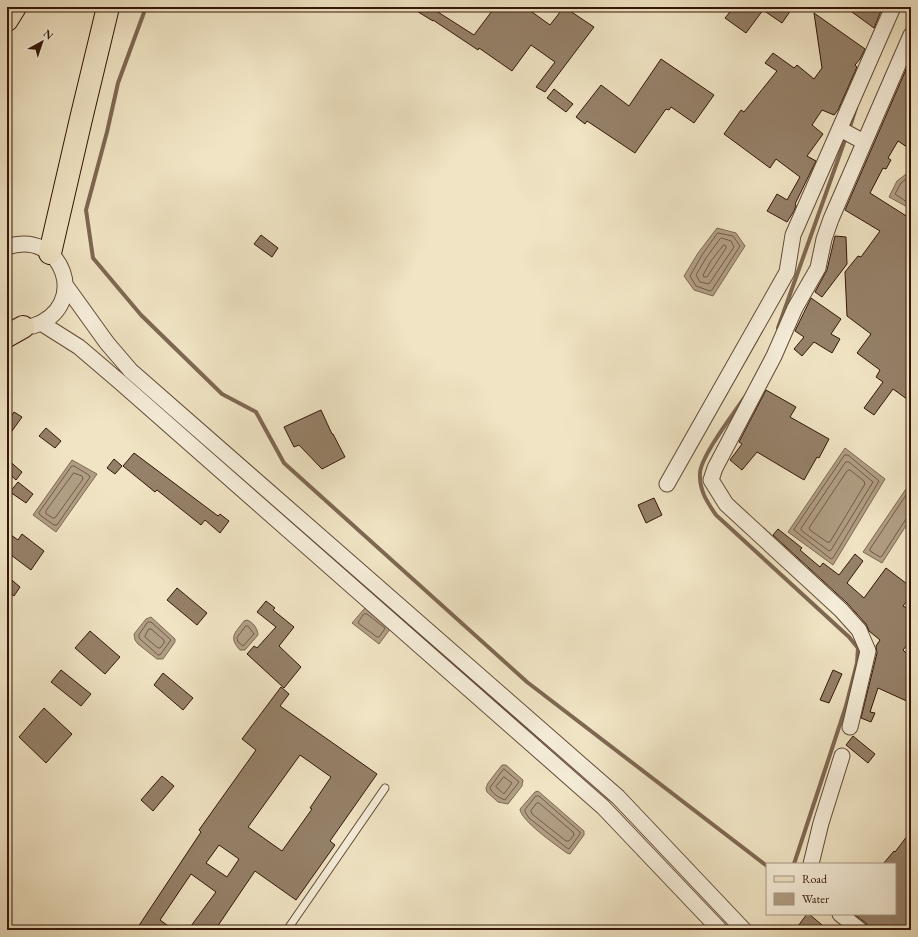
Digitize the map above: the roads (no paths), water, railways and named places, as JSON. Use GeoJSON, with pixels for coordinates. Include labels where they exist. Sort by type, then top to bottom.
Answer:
{"type":"FeatureCollection","features":[{"type":"Feature","properties":{"kind":"main road"},"geometry":{"type":"LineString","coordinates":[[7,20],[14,7]]}},
{"type":"Feature","properties":{"kind":"main road"},"geometry":{"type":"LineString","coordinates":[[50,253],[108,7]]}},
{"type":"Feature","properties":{"kind":"street"},"geometry":{"type":"LineString","coordinates":[[667,484],[788,272],[793,235],[893,7]]}},
{"type":"Feature","properties":{"kind":"street"},"geometry":{"type":"LineString","coordinates":[[850,727],[868,652],[859,630],[841,610],[726,504],[711,480],[714,468],[774,356],[795,308],[818,268],[824,240],[831,219],[911,34]]}},
{"type":"Feature","properties":{"kind":"street"},"geometry":{"type":"LineString","coordinates":[[840,129],[864,142]]}},
{"type":"Feature","properties":{"kind":"street"},"geometry":{"type":"LineString","coordinates":[[7,247],[24,244],[33,245],[50,253],[62,268],[66,286],[107,343],[131,371],[618,797],[744,930]]}},
{"type":"Feature","properties":{"kind":"street"},"geometry":{"type":"LineString","coordinates":[[20,328],[53,316],[61,304],[66,286]]}},
{"type":"Feature","properties":{"kind":"street"},"geometry":{"type":"LineString","coordinates":[[20,328],[79,347],[120,382],[597,802],[720,930]]}},
{"type":"Feature","properties":{"kind":"street"},"geometry":{"type":"LineString","coordinates":[[811,863],[821,823],[842,756]]}},
{"type":"Feature","properties":{"kind":"street"},"geometry":{"type":"LineString","coordinates":[[841,915],[860,930]]}},
{"type":"Feature","properties":{"kind":"lane"},"geometry":{"type":"LineString","coordinates":[[287,930],[384,788]]}},
{"type":"Feature","properties":{"kind":"water"},"geometry":{"type":"Polygon","coordinates":[[[910,171],[911,209],[889,197],[897,181],[910,171]]]}},
{"type":"Feature","properties":{"kind":"water"},"geometry":{"type":"Polygon","coordinates":[[[717,228],[736,233],[745,246],[713,296],[694,290],[684,276],[698,253],[717,228]]]}},
{"type":"Feature","properties":{"kind":"water"},"geometry":{"type":"Polygon","coordinates":[[[845,448],[885,479],[833,565],[788,532],[845,448]]]}},
{"type":"Feature","properties":{"kind":"water"},"geometry":{"type":"Polygon","coordinates":[[[72,460],[97,474],[56,532],[33,515],[72,460]]]}},
{"type":"Feature","properties":{"kind":"water"},"geometry":{"type":"Polygon","coordinates":[[[908,486],[911,488],[911,518],[882,563],[863,552],[908,486]]]}},
{"type":"Feature","properties":{"kind":"water"},"geometry":{"type":"Polygon","coordinates":[[[365,608],[391,628],[379,644],[352,623],[365,608]]]}},
{"type":"Feature","properties":{"kind":"water"},"geometry":{"type":"Polygon","coordinates":[[[151,617],[175,639],[175,642],[163,659],[157,659],[135,640],[134,634],[146,619],[151,617]]]}},
{"type":"Feature","properties":{"kind":"water"},"geometry":{"type":"Polygon","coordinates":[[[247,620],[255,626],[258,635],[245,650],[240,650],[234,642],[234,635],[244,621],[247,620]]]}},
{"type":"Feature","properties":{"kind":"water"},"geometry":{"type":"Polygon","coordinates":[[[502,765],[506,765],[523,780],[522,786],[508,804],[498,802],[487,792],[486,788],[488,783],[502,765]]]}},
{"type":"Feature","properties":{"kind":"water"},"geometry":{"type":"Polygon","coordinates":[[[538,791],[584,831],[584,835],[570,854],[562,850],[532,826],[522,814],[520,809],[535,792],[538,791]]]}},
{"type":"Feature","properties":{"kind":"waterway"},"geometry":{"type":"LineString","coordinates":[[146,7],[118,83],[107,132],[86,210],[93,258],[141,315],[222,394],[256,412],[284,463],[527,682],[766,865]]}},
{"type":"Feature","properties":{"kind":"waterway"},"geometry":{"type":"LineString","coordinates":[[849,130],[856,108]]}},
{"type":"Feature","properties":{"kind":"waterway"},"geometry":{"type":"LineString","coordinates":[[778,328],[846,137]]}},
{"type":"Feature","properties":{"kind":"waterway"},"geometry":{"type":"LineString","coordinates":[[745,397],[706,456],[700,473],[704,496],[716,515],[849,637],[858,648],[857,663],[846,706],[794,863]]}}]}
